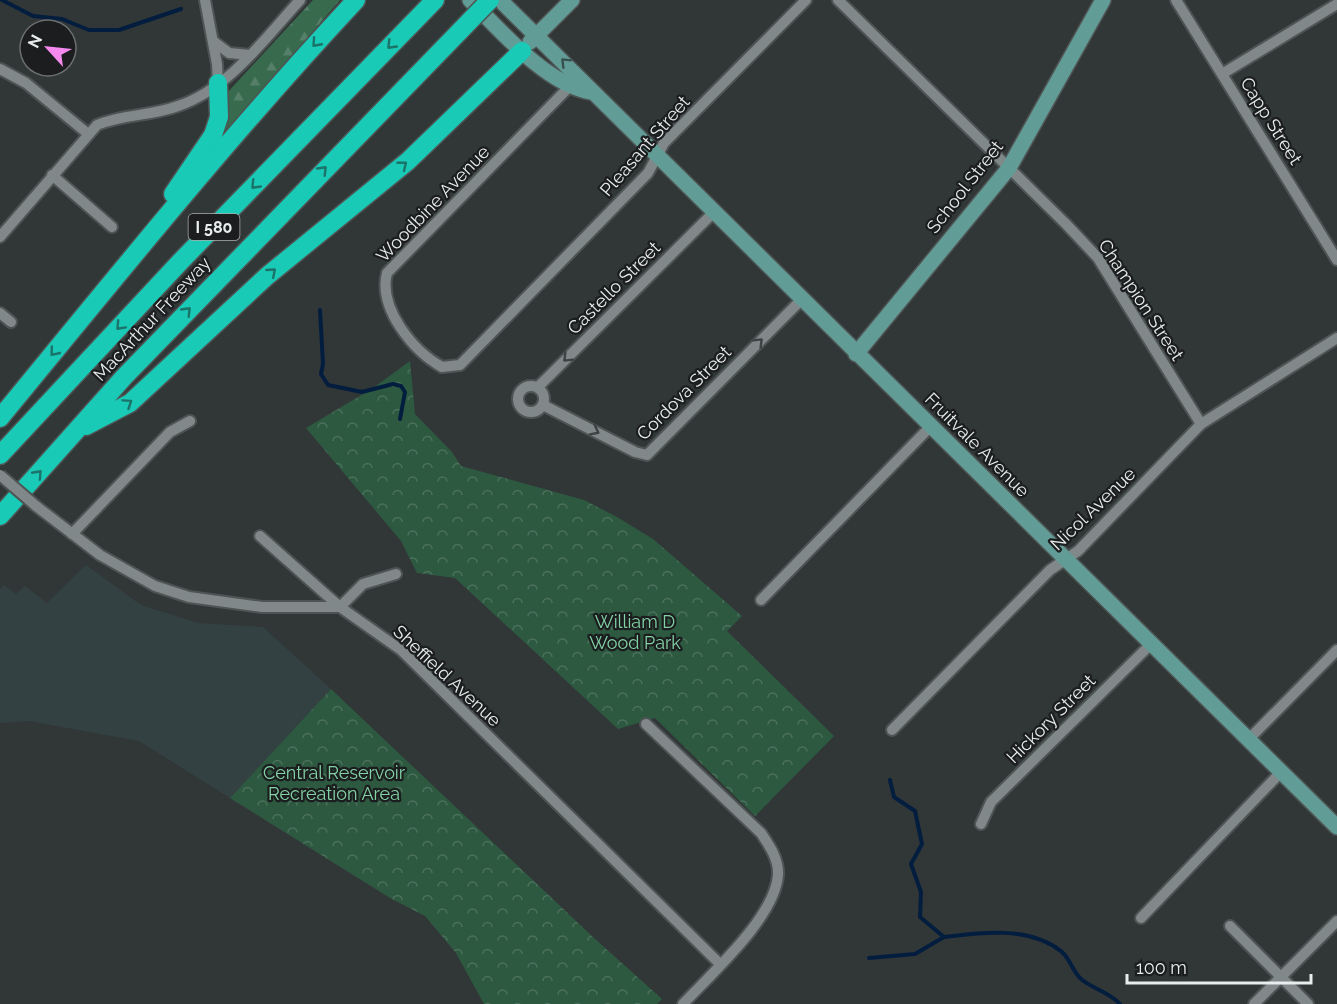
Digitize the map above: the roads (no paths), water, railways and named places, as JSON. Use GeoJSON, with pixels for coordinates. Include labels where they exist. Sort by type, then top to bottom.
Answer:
{"type":"FeatureCollection","features":[{"type":"Feature","properties":{"kind":"highway"},"geometry":{"type":"LineString","coordinates":[[0,418],[262,103],[356,0]]}},
{"type":"Feature","properties":{"kind":"highway","name":"MacArthur Freeway"},"geometry":{"type":"LineString","coordinates":[[0,516],[172,326],[490,0]]}},
{"type":"Feature","properties":{"kind":"highway","name":"MacArthur Freeway"},"geometry":{"type":"LineString","coordinates":[[0,455],[180,262],[433,2]]}},
{"type":"Feature","properties":{"kind":"highway"},"geometry":{"type":"LineString","coordinates":[[77,431],[130,403],[267,276],[408,162],[522,51]]}},
{"type":"Feature","properties":{"kind":"highway"},"geometry":{"type":"LineString","coordinates":[[120,271],[213,135],[219,117],[218,83]]}},
{"type":"Feature","properties":{"kind":"main road","name":"Fruitvale Avenue"},"geometry":{"type":"LineString","coordinates":[[470,0],[522,51],[570,86],[590,92]]}},
{"type":"Feature","properties":{"kind":"main road","name":"Fruitvale Avenue"},"geometry":{"type":"LineString","coordinates":[[500,0],[572,70],[590,92],[1337,827]]}},
{"type":"Feature","properties":{"kind":"main road"},"geometry":{"type":"LineString","coordinates":[[522,51],[572,0]]}},
{"type":"Feature","properties":{"kind":"main road","name":"School Street"},"geometry":{"type":"LineString","coordinates":[[856,354],[1009,168],[1103,0]]}},
{"type":"Feature","properties":{"kind":"street"},"geometry":{"type":"LineString","coordinates":[[205,0],[218,83]]}},
{"type":"Feature","properties":{"kind":"street"},"geometry":{"type":"LineString","coordinates":[[0,237],[87,133],[107,121],[181,105],[218,83],[235,71],[300,0]]}},
{"type":"Feature","properties":{"kind":"street","name":"Pleasant Street"},"geometry":{"type":"LineString","coordinates":[[460,365],[649,172],[664,143],[806,0]]}},
{"type":"Feature","properties":{"kind":"street","name":"Champion Street"},"geometry":{"type":"LineString","coordinates":[[838,0],[1098,258],[1201,424]]}},
{"type":"Feature","properties":{"kind":"street","name":"Capp Street"},"geometry":{"type":"LineString","coordinates":[[1176,0],[1337,260]]}},
{"type":"Feature","properties":{"kind":"street"},"geometry":{"type":"LineString","coordinates":[[1222,75],[1337,4]]}},
{"type":"Feature","properties":{"kind":"street"},"geometry":{"type":"LineString","coordinates":[[213,41],[229,53],[250,55]]}},
{"type":"Feature","properties":{"kind":"street"},"geometry":{"type":"LineString","coordinates":[[0,69],[31,87],[87,133]]}},
{"type":"Feature","properties":{"kind":"street","name":"Woodbine Avenue"},"geometry":{"type":"LineString","coordinates":[[460,365],[442,367],[410,343],[387,299],[384,285],[387,273],[570,86]]}},
{"type":"Feature","properties":{"kind":"street"},"geometry":{"type":"LineString","coordinates":[[52,174],[112,227]]}},
{"type":"Feature","properties":{"kind":"street","name":"Castello Street"},"geometry":{"type":"LineString","coordinates":[[538,387],[713,213]]}},
{"type":"Feature","properties":{"kind":"street","name":"Cordova Street"},"geometry":{"type":"LineString","coordinates":[[543,405],[635,452],[647,455],[801,300]]}},
{"type":"Feature","properties":{"kind":"street"},"geometry":{"type":"LineString","coordinates":[[0,313],[11,322]]}},
{"type":"Feature","properties":{"kind":"street","name":"Nicol Avenue"},"geometry":{"type":"LineString","coordinates":[[892,730],[1050,570],[1085,544],[1201,424],[1337,338]]}},
{"type":"Feature","properties":{"kind":"street"},"geometry":{"type":"LineString","coordinates":[[529,386],[538,387],[543,393],[543,405],[537,411],[528,412],[519,403],[521,390],[529,386]]}},
{"type":"Feature","properties":{"kind":"street"},"geometry":{"type":"LineString","coordinates":[[72,534],[170,432],[190,422]]}},
{"type":"Feature","properties":{"kind":"street"},"geometry":{"type":"LineString","coordinates":[[761,600],[930,427]]}},
{"type":"Feature","properties":{"kind":"street"},"geometry":{"type":"LineString","coordinates":[[0,475],[36,506],[109,561],[155,586],[189,597],[262,608],[340,607],[363,584],[396,574]]}},
{"type":"Feature","properties":{"kind":"street","name":"Sheffield Avenue"},"geometry":{"type":"LineString","coordinates":[[260,536],[340,607],[401,650],[720,964]]}},
{"type":"Feature","properties":{"kind":"street","name":"Hickory Street"},"geometry":{"type":"LineString","coordinates":[[981,824],[991,802],[1151,644]]}},
{"type":"Feature","properties":{"kind":"street"},"geometry":{"type":"LineString","coordinates":[[1248,740],[1337,650]]}},
{"type":"Feature","properties":{"kind":"street"},"geometry":{"type":"LineString","coordinates":[[646,724],[761,832],[773,852],[778,873],[775,894],[766,913],[683,1004]]}},
{"type":"Feature","properties":{"kind":"street"},"geometry":{"type":"LineString","coordinates":[[1141,918],[1281,771]]}},
{"type":"Feature","properties":{"kind":"street"},"geometry":{"type":"LineString","coordinates":[[1254,1004],[1337,921]]}},
{"type":"Feature","properties":{"kind":"street"},"geometry":{"type":"LineString","coordinates":[[1230,926],[1308,1004]]}},
{"type":"Feature","properties":{"kind":"waterway"},"geometry":{"type":"LineString","coordinates":[[2,0],[33,16],[62,19],[89,30],[119,30],[181,9]]}},
{"type":"Feature","properties":{"kind":"waterway"},"geometry":{"type":"LineString","coordinates":[[320,310],[323,364],[321,374],[328,385],[362,392],[393,384],[401,386],[405,392],[400,419]]}},
{"type":"Feature","properties":{"kind":"waterway"},"geometry":{"type":"LineString","coordinates":[[890,780],[894,797],[915,811],[922,844],[911,864],[921,892],[920,917],[944,937],[1005,933],[1035,938],[1049,944],[1065,955],[1081,979],[1111,996],[1120,1004]]}},
{"type":"Feature","properties":{"kind":"waterway"},"geometry":{"type":"LineString","coordinates":[[869,958],[915,954],[944,937]]}},
{"type":"Feature","properties":{"kind":"park label","name":"William D Wood Park"},"geometry":{"type":"Point","coordinates":[635,632]}},
{"type":"Feature","properties":{"kind":"park label","name":"Central Reservoir Recreation Area"},"geometry":{"type":"Point","coordinates":[334,783]}}]}
